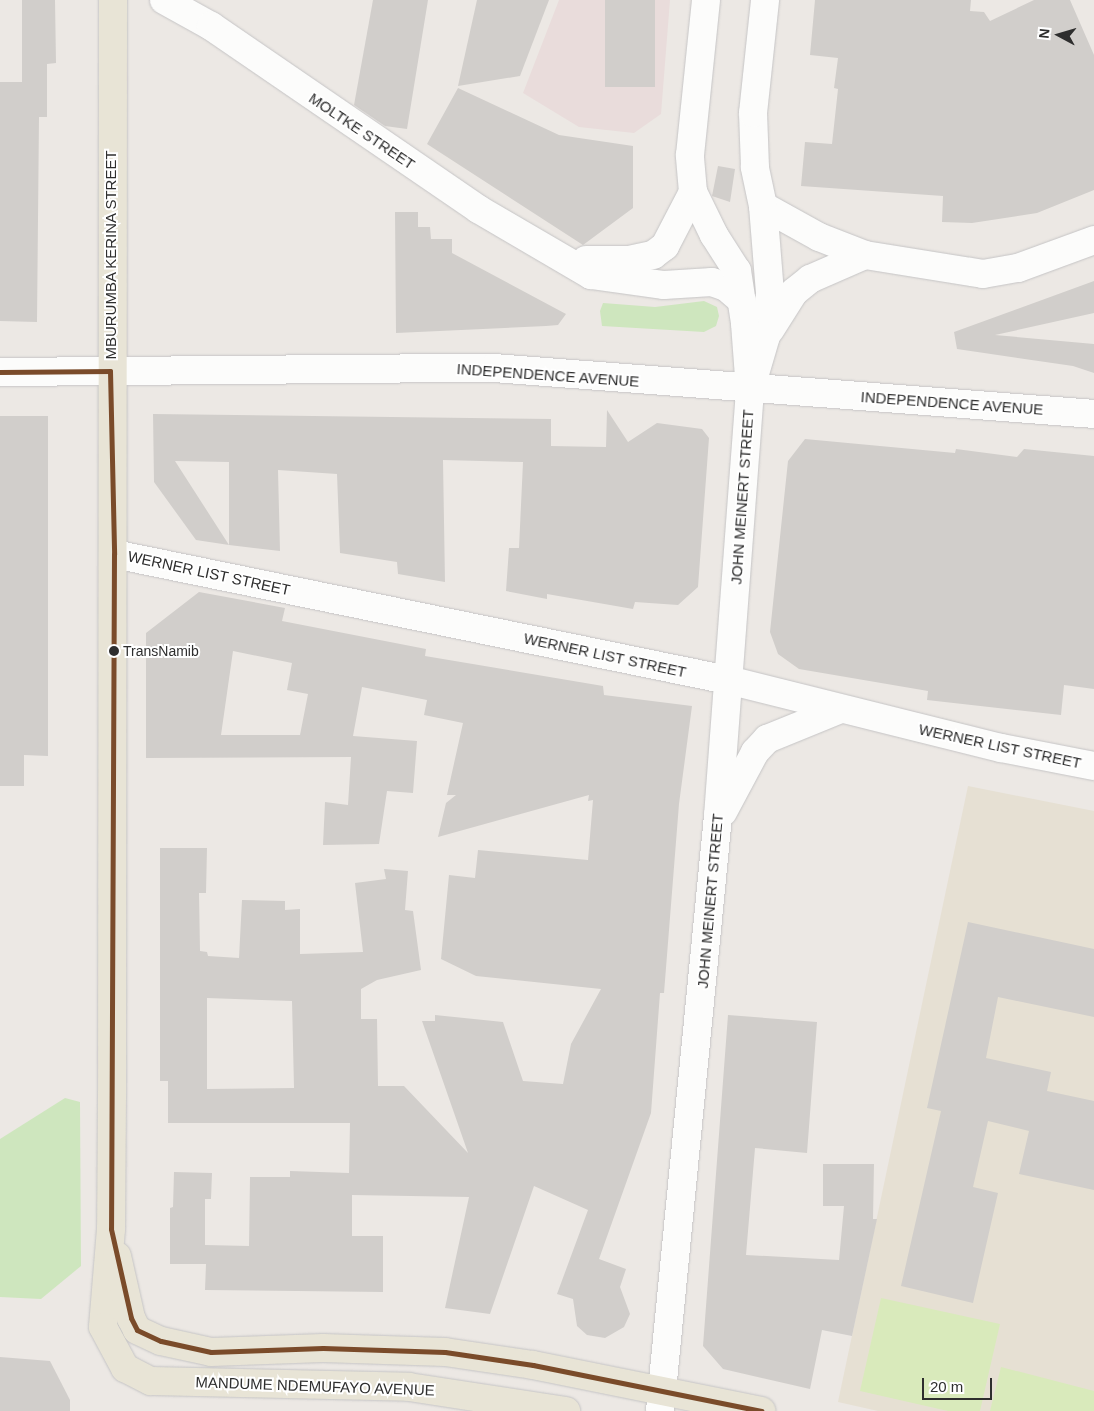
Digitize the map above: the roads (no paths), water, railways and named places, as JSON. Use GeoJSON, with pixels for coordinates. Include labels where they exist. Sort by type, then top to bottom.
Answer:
{"type":"FeatureCollection","features":[{"type":"Feature","properties":{"kind":"main road","name":"MBURUMBA KERINA STREET"},"geometry":{"type":"LineString","coordinates":[[111,1229],[114,554],[110,371],[113,0]]}},
{"type":"Feature","properties":{"kind":"main road","name":"MANDUME NDEMUFAYO AVENUE"},"geometry":{"type":"LineString","coordinates":[[111,1229],[103,1327],[125,1368],[150,1381],[409,1387],[566,1411]]}},
{"type":"Feature","properties":{"kind":"main road","name":"MANDUME NDEMUFAYO AVENUE"},"geometry":{"type":"LineString","coordinates":[[111,1229],[131,1318],[137,1330],[160,1341],[211,1352],[323,1348],[445,1352],[660,1401],[762,1411]]}},
{"type":"Feature","properties":{"kind":"street","name":"MOLTKE STREET"},"geometry":{"type":"LineString","coordinates":[[164,0],[211,26],[462,198],[591,275],[664,285],[712,282],[726,287],[742,301]]}},
{"type":"Feature","properties":{"kind":"street","name":"JOHN MEINERT STREET"},"geometry":{"type":"LineString","coordinates":[[660,1401],[717,824],[750,390],[742,301],[737,271],[714,235],[692,192],[690,155],[706,0]]}},
{"type":"Feature","properties":{"kind":"street","name":"JOHN MEINERT STREET"},"geometry":{"type":"LineString","coordinates":[[750,390],[766,336],[770,293],[763,206],[755,167],[754,113],[765,0]]}},
{"type":"Feature","properties":{"kind":"street"},"geometry":{"type":"LineString","coordinates":[[562,259],[629,260],[652,255],[666,246],[692,192]]}},
{"type":"Feature","properties":{"kind":"street"},"geometry":{"type":"LineString","coordinates":[[763,206],[819,237],[865,255],[983,274],[1018,268],[1094,240]]}},
{"type":"Feature","properties":{"kind":"street"},"geometry":{"type":"LineString","coordinates":[[766,336],[794,292],[810,279],[865,255]]}},
{"type":"Feature","properties":{"kind":"street","name":"INDEPENDENCE AVENUE"},"geometry":{"type":"LineString","coordinates":[[0,372],[494,368],[750,390],[1094,414]]}},
{"type":"Feature","properties":{"kind":"street","name":"WERNER LIST STREET"},"geometry":{"type":"LineString","coordinates":[[114,554],[728,680],[1001,748],[1094,766]]}},
{"type":"Feature","properties":{"kind":"street"},"geometry":{"type":"LineString","coordinates":[[717,824],[755,752],[767,739],[841,709]]}},
{"type":"Feature","properties":{"kind":"place","name":"TransNamib"},"geometry":{"type":"Point","coordinates":[114,651]}}]}
